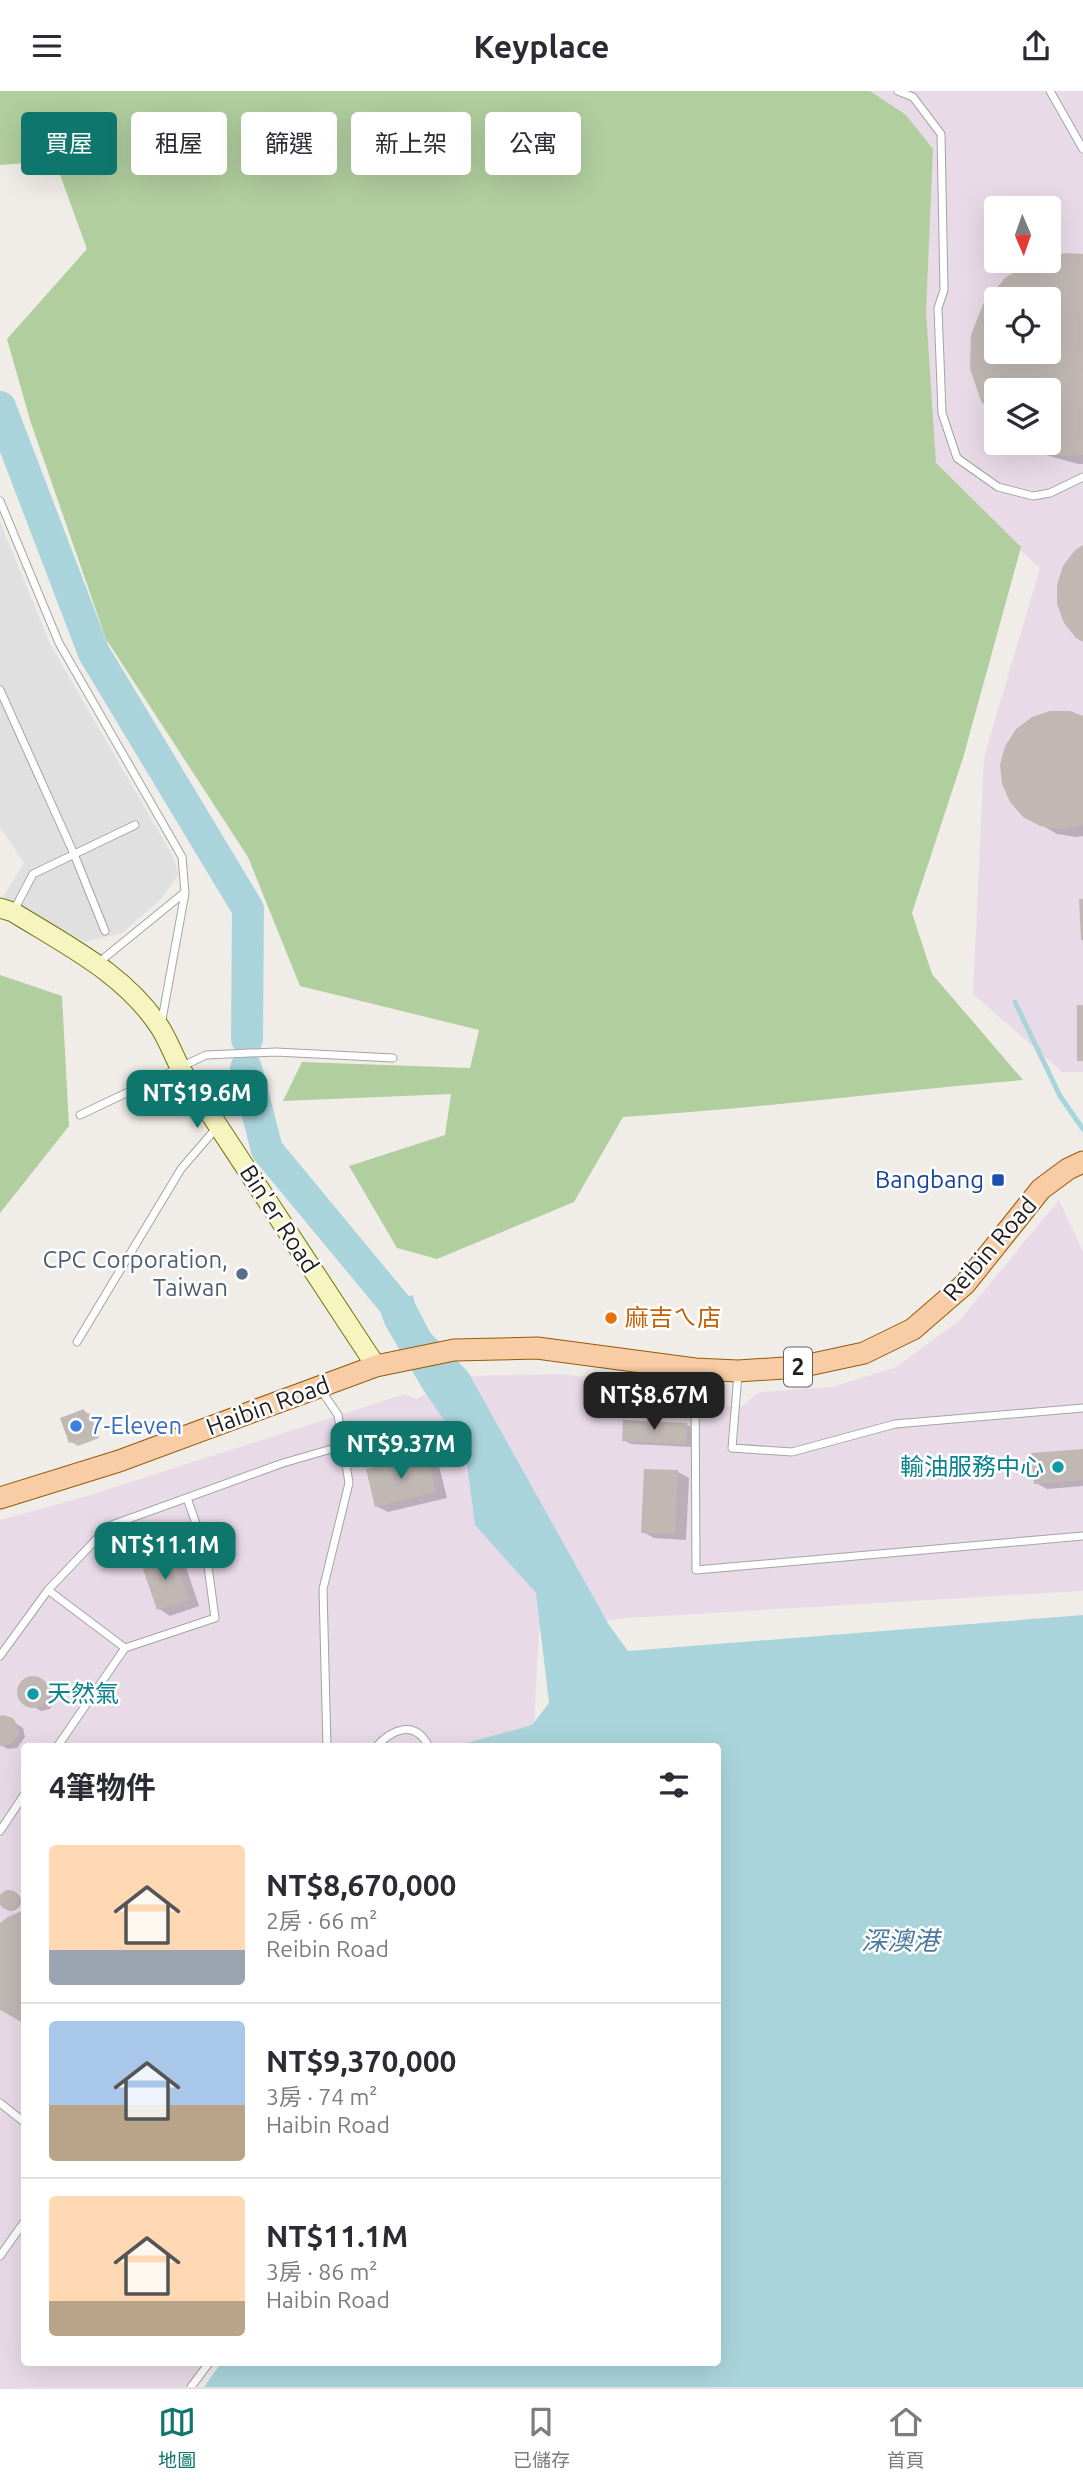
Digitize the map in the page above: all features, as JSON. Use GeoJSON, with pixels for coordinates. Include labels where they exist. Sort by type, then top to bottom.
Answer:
{"type":"FeatureCollection","features":[{"type":"Feature","properties":{"kind":"main road","name":"Reibin Road"},"geometry":{"type":"LineString","coordinates":[[376,1366],[454,1350],[537,1348],[695,1369],[738,1371],[799,1367],[864,1353],[913,1329],[965,1284],[1041,1189],[1076,1165]]}},
{"type":"Feature","properties":{"kind":"main road","name":"Haibin Road"},"geometry":{"type":"LineString","coordinates":[[0,1498],[119,1461],[376,1366]]}},
{"type":"Feature","properties":{"kind":"street","name":"Bin'er Road"},"geometry":{"type":"LineString","coordinates":[[6,910],[97,964],[121,982],[160,1028],[180,1068],[376,1366]]}},
{"type":"Feature","properties":{"kind":"lane"},"geometry":{"type":"LineString","coordinates":[[898,91],[913,97],[941,134],[944,290],[938,308],[942,413],[957,458],[998,487],[1033,496],[1050,493],[1083,477]]}},
{"type":"Feature","properties":{"kind":"lane"},"geometry":{"type":"LineString","coordinates":[[1050,91],[1083,149]]}},
{"type":"Feature","properties":{"kind":"lane"},"geometry":{"type":"LineString","coordinates":[[0,502],[59,643],[182,857],[185,893],[160,1028]]}},
{"type":"Feature","properties":{"kind":"lane"},"geometry":{"type":"LineString","coordinates":[[0,690],[74,854],[105,931]]}},
{"type":"Feature","properties":{"kind":"lane"},"geometry":{"type":"LineString","coordinates":[[6,910],[33,874],[135,825]]}},
{"type":"Feature","properties":{"kind":"lane"},"geometry":{"type":"LineString","coordinates":[[97,964],[185,893]]}},
{"type":"Feature","properties":{"kind":"lane"},"geometry":{"type":"LineString","coordinates":[[80,1115],[206,1055],[276,1052],[393,1058]]}},
{"type":"Feature","properties":{"kind":"lane"},"geometry":{"type":"LineString","coordinates":[[77,1342],[181,1169],[218,1126]]}},
{"type":"Feature","properties":{"kind":"lane"},"geometry":{"type":"LineString","coordinates":[[695,1369],[696,1570],[1083,1536]]}},
{"type":"Feature","properties":{"kind":"lane"},"geometry":{"type":"LineString","coordinates":[[738,1371],[732,1448],[792,1452],[895,1424],[1083,1408]]}},
{"type":"Feature","properties":{"kind":"lane"},"geometry":{"type":"LineString","coordinates":[[318,1387],[338,1415],[349,1483],[323,1589],[327,1743]]}},
{"type":"Feature","properties":{"kind":"lane"},"geometry":{"type":"LineString","coordinates":[[0,1656],[48,1590],[109,1526],[283,1463],[342,1445]]}},
{"type":"Feature","properties":{"kind":"lane"},"geometry":{"type":"LineString","coordinates":[[60,1743],[125,1647],[215,1618],[206,1552],[187,1498]]}},
{"type":"Feature","properties":{"kind":"lane"},"geometry":{"type":"LineString","coordinates":[[48,1590],[125,1647]]}},
{"type":"Feature","properties":{"kind":"lane"},"geometry":{"type":"LineString","coordinates":[[379,1743],[386,1735],[399,1729],[413,1731],[427,1743]]}},
{"type":"Feature","properties":{"kind":"lane"},"geometry":{"type":"LineString","coordinates":[[0,1831],[21,1800]]}},
{"type":"Feature","properties":{"kind":"lane"},"geometry":{"type":"LineString","coordinates":[[0,2103],[21,2120]]}},
{"type":"Feature","properties":{"kind":"lane"},"geometry":{"type":"LineString","coordinates":[[0,2256],[21,2226]]}},
{"type":"Feature","properties":{"kind":"lane"},"geometry":{"type":"LineString","coordinates":[[191,2387],[207,2366]]}},
{"type":"Feature","properties":{"kind":"shaded area"},"geometry":{"type":"Polygon","coordinates":[[[859,91],[1083,91],[1083,1072],[1062,1072],[973,994],[984,757],[1040,568],[925,465],[859,91]]]}},
{"type":"Feature","properties":{"kind":"shaded area"},"geometry":{"type":"Polygon","coordinates":[[[0,522],[51,646],[174,858],[178,875],[161,899],[122,933],[85,942],[3,897],[24,863],[0,827],[0,522]]]}},
{"type":"Feature","properties":{"kind":"shaded area"},"geometry":{"type":"Polygon","coordinates":[[[1059,1200],[1083,1252],[1083,1591],[627,1618],[539,1630],[534,1727],[476,1743],[21,1743],[21,2366],[212,2366],[197,2387],[0,2387],[0,1520],[84,1497],[405,1394],[416,1399],[466,1376],[560,1374],[682,1386],[693,1405],[741,1407],[759,1392],[833,1387],[896,1367],[960,1320],[1059,1200]]]}},
{"type":"Feature","properties":{"kind":"green space"},"geometry":{"type":"Polygon","coordinates":[[[0,91],[870,91],[906,115],[933,149],[926,311],[936,463],[1021,547],[963,758],[912,913],[932,974],[1023,1080],[623,1117],[574,1202],[437,1259],[397,1248],[349,1166],[445,1135],[451,1094],[283,1101],[302,1062],[470,1068],[479,1030],[300,986],[248,857],[106,639],[30,420],[7,339],[87,249],[60,175],[117,175],[117,112],[21,112],[21,163],[0,165],[0,91]]]}},
{"type":"Feature","properties":{"kind":"green space"},"geometry":{"type":"Polygon","coordinates":[[[0,975],[62,996],[69,1126],[0,1213],[0,975]]]}},
{"type":"Feature","properties":{"kind":"water","name":"深澳港"},"geometry":{"type":"Polygon","coordinates":[[[413,1295],[419,1321],[468,1372],[609,1625],[628,1651],[1083,1615],[1083,2387],[204,2387],[219,2366],[721,2366],[721,1743],[467,1743],[532,1725],[549,1703],[536,1593],[475,1525],[465,1450],[424,1391],[385,1325],[379,1308],[413,1295]]]}},
{"type":"Feature","properties":{"kind":"building"},"geometry":{"type":"Polygon","coordinates":[[[1061,254],[1083,254],[1083,455],[1061,456],[1057,455],[1061,455],[1061,378],[984,378],[984,405],[981,401],[970,369],[971,335],[984,303],[984,364],[1061,364],[1061,287],[997,287],[1013,273],[1061,273],[1061,254]]]}},
{"type":"Feature","properties":{"kind":"building"},"geometry":{"type":"Polygon","coordinates":[[[1083,545],[1083,642],[1076,638],[1064,623],[1057,604],[1057,585],[1063,566],[1075,550],[1083,545]]]}},
{"type":"Feature","properties":{"kind":"building"},"geometry":{"type":"Polygon","coordinates":[[[1050,711],[1070,711],[1083,716],[1083,824],[1079,826],[1059,829],[1040,826],[1023,817],[1010,802],[1002,784],[1000,765],[1005,746],[1016,729],[1032,717],[1050,711]]]}},
{"type":"Feature","properties":{"kind":"building"},"geometry":{"type":"Polygon","coordinates":[[[1079,899],[1083,899],[1083,940],[1081,940],[1079,899]]]}},
{"type":"Feature","properties":{"kind":"building"},"geometry":{"type":"Polygon","coordinates":[[[1077,1005],[1083,1005],[1083,1061],[1077,1061],[1077,1005]]]}},
{"type":"Feature","properties":{"kind":"building","name":"7-Eleven"},"geometry":{"type":"Polygon","coordinates":[[[84,1409],[93,1434],[69,1443],[60,1418],[84,1409]]]}},
{"type":"Feature","properties":{"kind":"building"},"geometry":{"type":"Polygon","coordinates":[[[623,1420],[687,1423],[686,1444],[622,1441],[623,1420]]]}},
{"type":"Feature","properties":{"kind":"building","name":"輸油服務中心"},"geometry":{"type":"Polygon","coordinates":[[[1083,1449],[1083,1480],[1034,1484],[1031,1453],[1083,1449]]]}},
{"type":"Feature","properties":{"kind":"building"},"geometry":{"type":"Polygon","coordinates":[[[427,1454],[436,1492],[375,1507],[366,1469],[427,1454]]]}},
{"type":"Feature","properties":{"kind":"building"},"geometry":{"type":"Polygon","coordinates":[[[644,1469],[678,1470],[675,1534],[641,1533],[644,1469]]]}},
{"type":"Feature","properties":{"kind":"building"},"geometry":{"type":"Polygon","coordinates":[[[172,1553],[189,1600],[157,1610],[141,1563],[172,1553]]]}},
{"type":"Feature","properties":{"kind":"building","name":"天然氣"},"geometry":{"type":"Polygon","coordinates":[[[33,1676],[44,1681],[49,1692],[44,1703],[33,1708],[22,1703],[17,1692],[22,1681],[33,1676]]]}},
{"type":"Feature","properties":{"kind":"building","name":"天然氣"},"geometry":{"type":"Polygon","coordinates":[[[0,1716],[13,1718],[19,1733],[14,1742],[0,1746],[0,1716]]]}},
{"type":"Feature","properties":{"kind":"building"},"geometry":{"type":"Polygon","coordinates":[[[9,1890],[16,1893],[19,1900],[16,1907],[9,1910],[2,1907],[-1,1900],[2,1893],[9,1890]]]}},
{"type":"Feature","properties":{"kind":"building"},"geometry":{"type":"Polygon","coordinates":[[[21,1911],[21,2021],[0,2010],[0,1923],[21,1911]]]}},
{"type":"Feature","properties":{"kind":"waterway"},"geometry":{"type":"LineString","coordinates":[[0,407],[94,653],[248,909],[247,1039]]}},
{"type":"Feature","properties":{"kind":"waterway"},"geometry":{"type":"LineString","coordinates":[[1015,1002],[1060,1096],[1083,1129]]}},
{"type":"Feature","properties":{"kind":"waterway"},"geometry":{"type":"LineString","coordinates":[[246,1068],[267,1150],[402,1313],[415,1338]]}},
{"type":"Feature","properties":{"kind":"place","name":"Bangbang"},"geometry":{"type":"Point","coordinates":[998,1180]}},
{"type":"Feature","properties":{"kind":"place","name":"CPC Corporation, Taiwan"},"geometry":{"type":"Point","coordinates":[242,1274]}},
{"type":"Feature","properties":{"kind":"place","name":"麻吉ㄟ店"},"geometry":{"type":"Point","coordinates":[611,1318]}},
{"type":"Feature","properties":{"kind":"place","name":"7-Eleven"},"geometry":{"type":"Point","coordinates":[76,1426]}},
{"type":"Feature","properties":{"kind":"place","name":"輸油服務中心"},"geometry":{"type":"Point","coordinates":[1058,1467]}},
{"type":"Feature","properties":{"kind":"place","name":"天然氣"},"geometry":{"type":"Point","coordinates":[33,1694]}}]}
